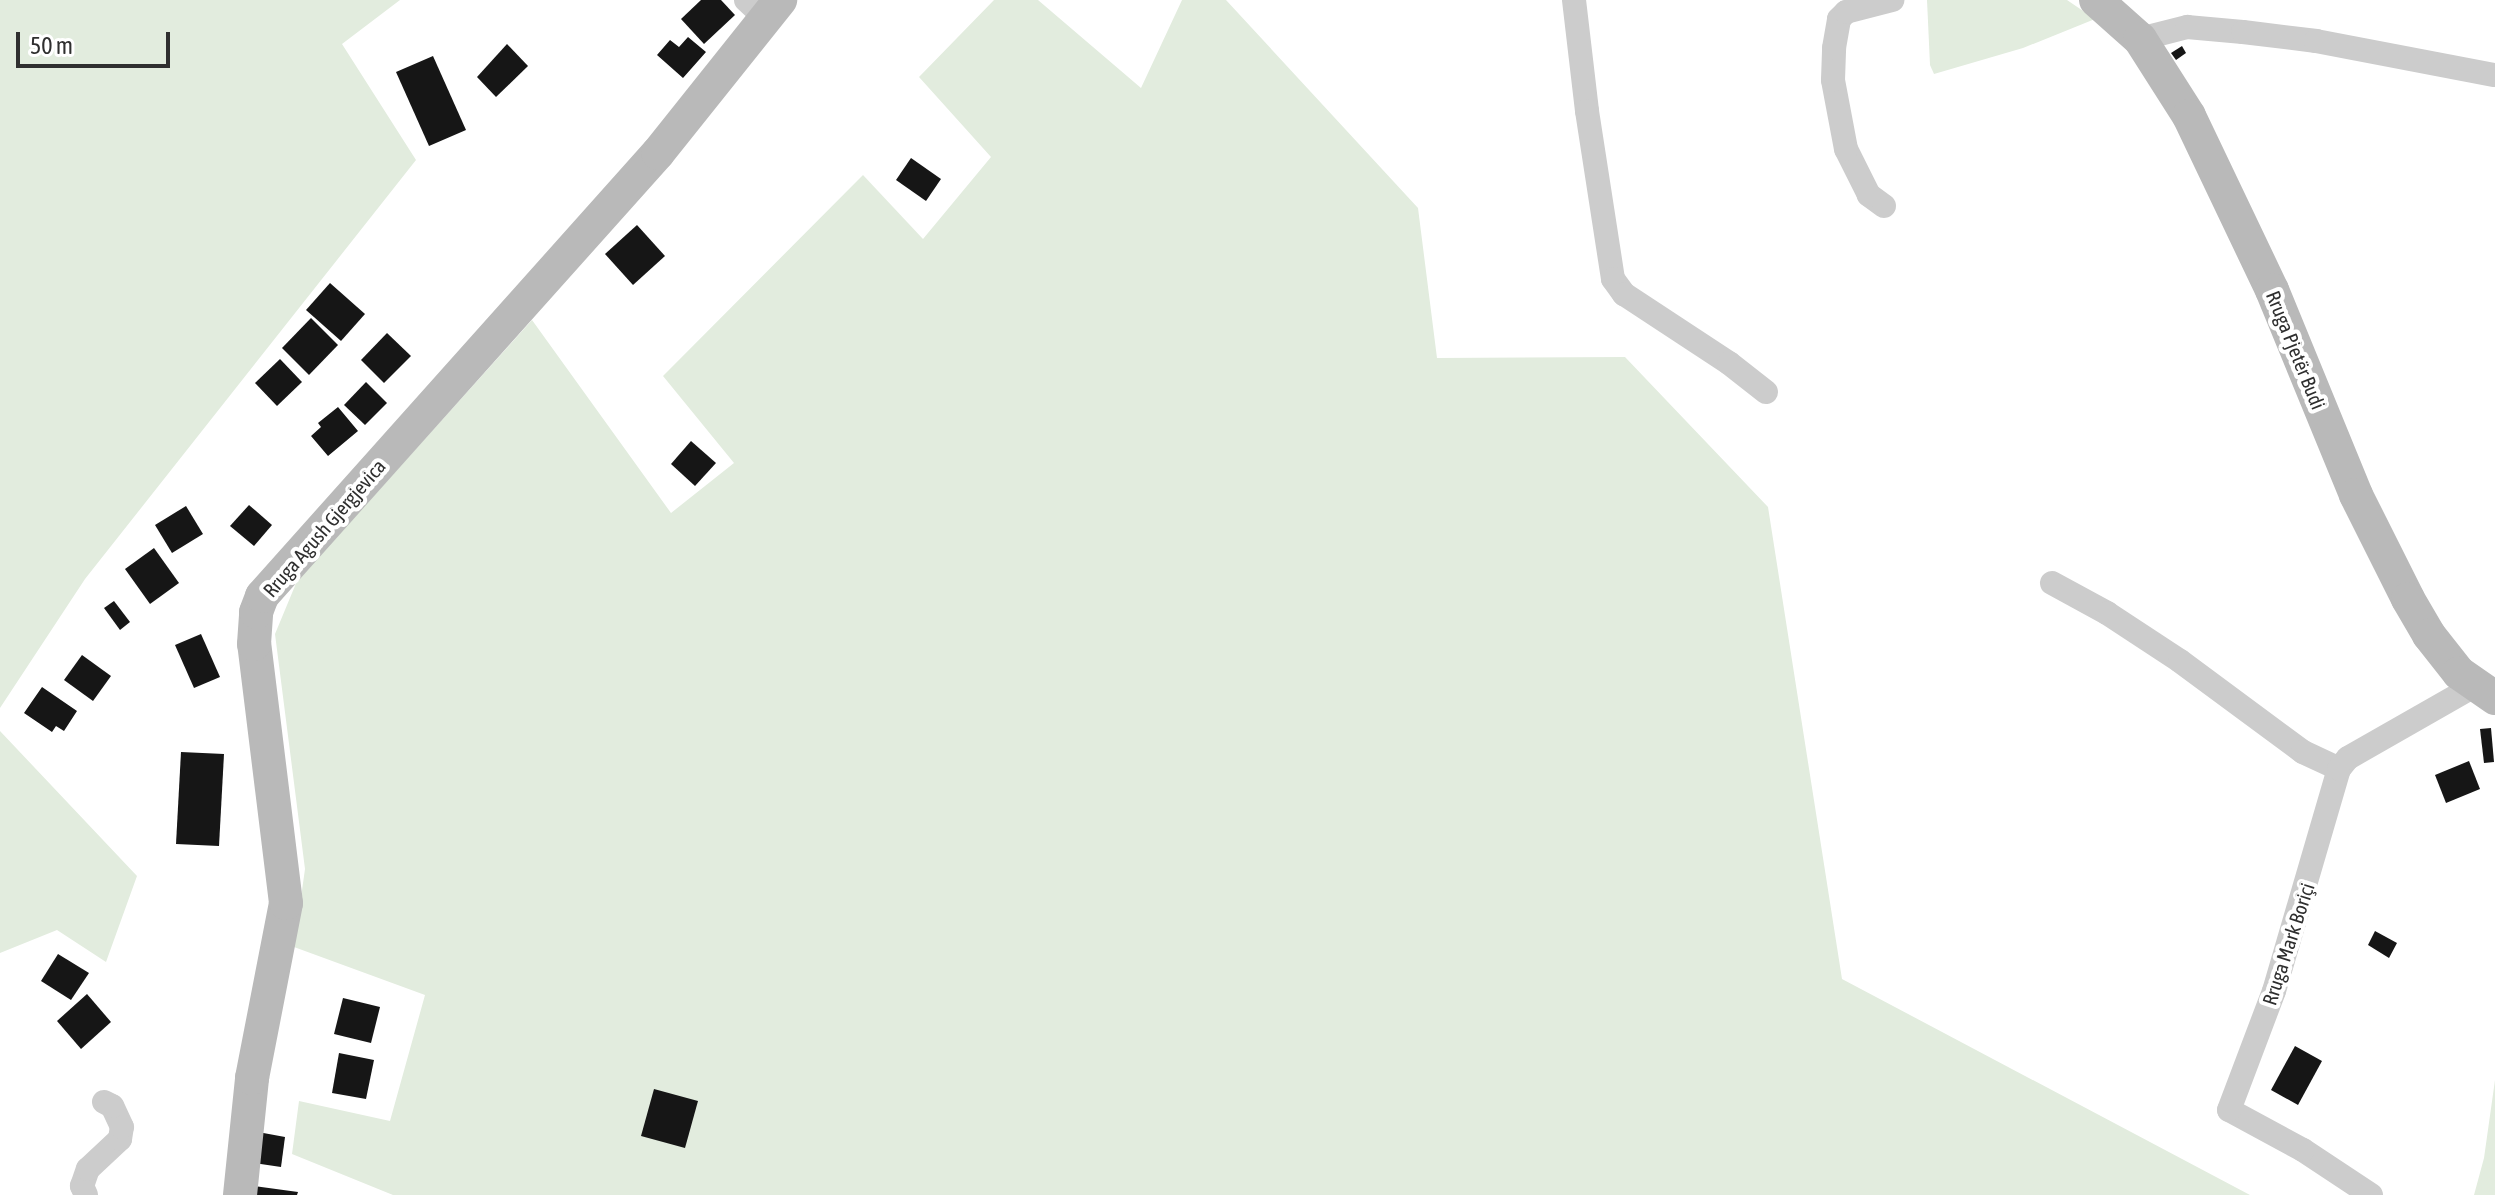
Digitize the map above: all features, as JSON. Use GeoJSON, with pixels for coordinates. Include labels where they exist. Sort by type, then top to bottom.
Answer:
{"type":"FeatureCollection","features":[{"type":"Feature","properties":{"kind":"main road","name":"Rruga Pjetër Budi"},"geometry":{"type":"LineString","coordinates":[[2096,0],[2140,39],[2184,105],[2245,230],[2382,551],[2434,642],[2485,692]]}},
{"type":"Feature","properties":{"kind":"main road","name":"Rruga Agush Gjergjevica"},"geometry":{"type":"LineString","coordinates":[[240,1195],[252,1078],[286,903],[254,644],[256,612],[262,596],[658,153],[764,6]]}},
{"type":"Feature","properties":{"kind":"street"},"geometry":{"type":"LineString","coordinates":[[1574,0],[1587,111],[1613,279],[1624,294],[1729,363],[1766,392]]}},
{"type":"Feature","properties":{"kind":"street"},"geometry":{"type":"LineString","coordinates":[[1884,206],[1863,187],[1846,149],[1833,80],[1834,48],[1839,19],[1846,12],[1892,0]]}},
{"type":"Feature","properties":{"kind":"street"},"geometry":{"type":"LineString","coordinates":[[2140,39],[2187,27],[2243,32],[2316,41],[2495,75]]}},
{"type":"Feature","properties":{"kind":"street"},"geometry":{"type":"LineString","coordinates":[[2052,583],[2107,613],[2180,661],[2303,752],[2339,769],[2348,758],[2485,692]]}},
{"type":"Feature","properties":{"kind":"street","name":"Rruga Mark Boriçi"},"geometry":{"type":"LineString","coordinates":[[2339,769],[2274,991],[2229,1110],[2303,1150],[2371,1195]]}},
{"type":"Feature","properties":{"kind":"street"},"geometry":{"type":"LineString","coordinates":[[86,1195],[82,1186],[88,1169],[120,1139],[122,1127],[112,1106],[104,1102]]}},
{"type":"Feature","properties":{"kind":"green space"},"geometry":{"type":"Polygon","coordinates":[[[0,0],[400,0],[342,44],[416,160],[85,579],[0,708],[0,0]]]}},
{"type":"Feature","properties":{"kind":"green space"},"geometry":{"type":"Polygon","coordinates":[[[994,0],[1038,0],[1141,88],[1182,0],[1226,0],[1418,208],[1437,358],[1625,357],[1768,507],[1842,979],[2250,1195],[393,1195],[292,1154],[299,1101],[390,1121],[425,995],[294,947],[305,869],[275,634],[297,581],[532,320],[671,513],[734,463],[663,376],[863,175],[923,239],[991,157],[919,77],[994,0]]]}},
{"type":"Feature","properties":{"kind":"green space"},"geometry":{"type":"Polygon","coordinates":[[[1927,0],[2067,0],[2095,19],[2023,48],[1934,74],[1930,65],[1927,0]]]}},
{"type":"Feature","properties":{"kind":"green space"},"geometry":{"type":"Polygon","coordinates":[[[0,731],[137,876],[106,962],[57,930],[0,953],[0,731]]]}},
{"type":"Feature","properties":{"kind":"green space"},"geometry":{"type":"Polygon","coordinates":[[[2495,1080],[2495,1195],[2474,1195],[2484,1158],[2495,1080]]]}},
{"type":"Feature","properties":{"kind":"building"},"geometry":{"type":"Polygon","coordinates":[[[701,0],[721,0],[735,15],[704,44],[681,19],[701,0]]]}},
{"type":"Feature","properties":{"kind":"building"},"geometry":{"type":"Polygon","coordinates":[[[688,37],[706,52],[683,78],[657,55],[670,40],[679,47],[688,37]]]}},
{"type":"Feature","properties":{"kind":"building"},"geometry":{"type":"Polygon","coordinates":[[[507,44],[528,66],[496,97],[477,77],[507,44]]]}},
{"type":"Feature","properties":{"kind":"building"},"geometry":{"type":"Polygon","coordinates":[[[2182,46],[2186,53],[2176,60],[2171,53],[2182,46]]]}},
{"type":"Feature","properties":{"kind":"building"},"geometry":{"type":"Polygon","coordinates":[[[433,56],[466,130],[429,146],[396,72],[433,56]]]}},
{"type":"Feature","properties":{"kind":"building"},"geometry":{"type":"Polygon","coordinates":[[[911,158],[941,179],[926,201],[896,180],[911,158]]]}},
{"type":"Feature","properties":{"kind":"building"},"geometry":{"type":"Polygon","coordinates":[[[637,225],[665,256],[633,285],[605,254],[637,225]]]}},
{"type":"Feature","properties":{"kind":"building"},"geometry":{"type":"Polygon","coordinates":[[[330,283],[365,314],[341,341],[306,310],[330,283]]]}},
{"type":"Feature","properties":{"kind":"building"},"geometry":{"type":"Polygon","coordinates":[[[311,318],[338,345],[309,375],[282,348],[311,318]]]}},
{"type":"Feature","properties":{"kind":"building"},"geometry":{"type":"Polygon","coordinates":[[[387,333],[411,356],[384,383],[361,360],[387,333]]]}},
{"type":"Feature","properties":{"kind":"building"},"geometry":{"type":"Polygon","coordinates":[[[280,359],[302,382],[277,406],[255,383],[280,359]]]}},
{"type":"Feature","properties":{"kind":"building"},"geometry":{"type":"Polygon","coordinates":[[[366,382],[387,403],[365,425],[344,405],[366,382]]]}},
{"type":"Feature","properties":{"kind":"building"},"geometry":{"type":"Polygon","coordinates":[[[338,407],[358,431],[328,456],[311,436],[321,427],[318,423],[338,407]]]}},
{"type":"Feature","properties":{"kind":"building"},"geometry":{"type":"Polygon","coordinates":[[[691,441],[716,463],[695,486],[671,464],[691,441]]]}},
{"type":"Feature","properties":{"kind":"building"},"geometry":{"type":"Polygon","coordinates":[[[249,505],[272,525],[254,546],[230,526],[249,505]]]}},
{"type":"Feature","properties":{"kind":"building"},"geometry":{"type":"Polygon","coordinates":[[[186,506],[203,534],[172,553],[155,525],[186,506]]]}},
{"type":"Feature","properties":{"kind":"building"},"geometry":{"type":"Polygon","coordinates":[[[154,548],[179,583],[150,604],[125,569],[154,548]]]}},
{"type":"Feature","properties":{"kind":"building"},"geometry":{"type":"Polygon","coordinates":[[[114,601],[130,622],[120,630],[104,608],[114,601]]]}},
{"type":"Feature","properties":{"kind":"building"},"geometry":{"type":"Polygon","coordinates":[[[201,634],[220,677],[194,688],[175,645],[201,634]]]}},
{"type":"Feature","properties":{"kind":"building"},"geometry":{"type":"Polygon","coordinates":[[[82,655],[111,676],[93,701],[64,680],[82,655]]]}},
{"type":"Feature","properties":{"kind":"building"},"geometry":{"type":"Polygon","coordinates":[[[42,687],[77,711],[64,731],[56,726],[52,732],[24,713],[42,687]]]}},
{"type":"Feature","properties":{"kind":"building"},"geometry":{"type":"Polygon","coordinates":[[[2491,728],[2494,762],[2484,763],[2480,729],[2491,728]]]}},
{"type":"Feature","properties":{"kind":"building"},"geometry":{"type":"Polygon","coordinates":[[[181,752],[224,754],[219,846],[176,844],[181,752]]]}},
{"type":"Feature","properties":{"kind":"building"},"geometry":{"type":"Polygon","coordinates":[[[2469,761],[2480,789],[2446,803],[2435,775],[2469,761]]]}},
{"type":"Feature","properties":{"kind":"building"},"geometry":{"type":"Polygon","coordinates":[[[2375,931],[2397,943],[2389,958],[2368,945],[2375,931]]]}},
{"type":"Feature","properties":{"kind":"building"},"geometry":{"type":"Polygon","coordinates":[[[58,954],[89,973],[71,1000],[41,981],[58,954]]]}},
{"type":"Feature","properties":{"kind":"building"},"geometry":{"type":"Polygon","coordinates":[[[87,994],[111,1022],[81,1049],[57,1021],[87,994]]]}},
{"type":"Feature","properties":{"kind":"building"},"geometry":{"type":"Polygon","coordinates":[[[343,998],[380,1007],[371,1043],[334,1034],[343,998]]]}},
{"type":"Feature","properties":{"kind":"building"},"geometry":{"type":"Polygon","coordinates":[[[2295,1046],[2322,1061],[2298,1105],[2271,1090],[2295,1046]]]}},
{"type":"Feature","properties":{"kind":"building"},"geometry":{"type":"Polygon","coordinates":[[[339,1053],[374,1060],[366,1099],[332,1093],[339,1053]]]}},
{"type":"Feature","properties":{"kind":"building"},"geometry":{"type":"Polygon","coordinates":[[[654,1089],[698,1101],[685,1148],[641,1136],[654,1089]]]}},
{"type":"Feature","properties":{"kind":"building"},"geometry":{"type":"Polygon","coordinates":[[[258,1132],[285,1137],[281,1167],[254,1163],[258,1132]]]}},
{"type":"Feature","properties":{"kind":"building"},"geometry":{"type":"Polygon","coordinates":[[[254,1186],[298,1192],[297,1195],[253,1195],[254,1186]]]}}]}
